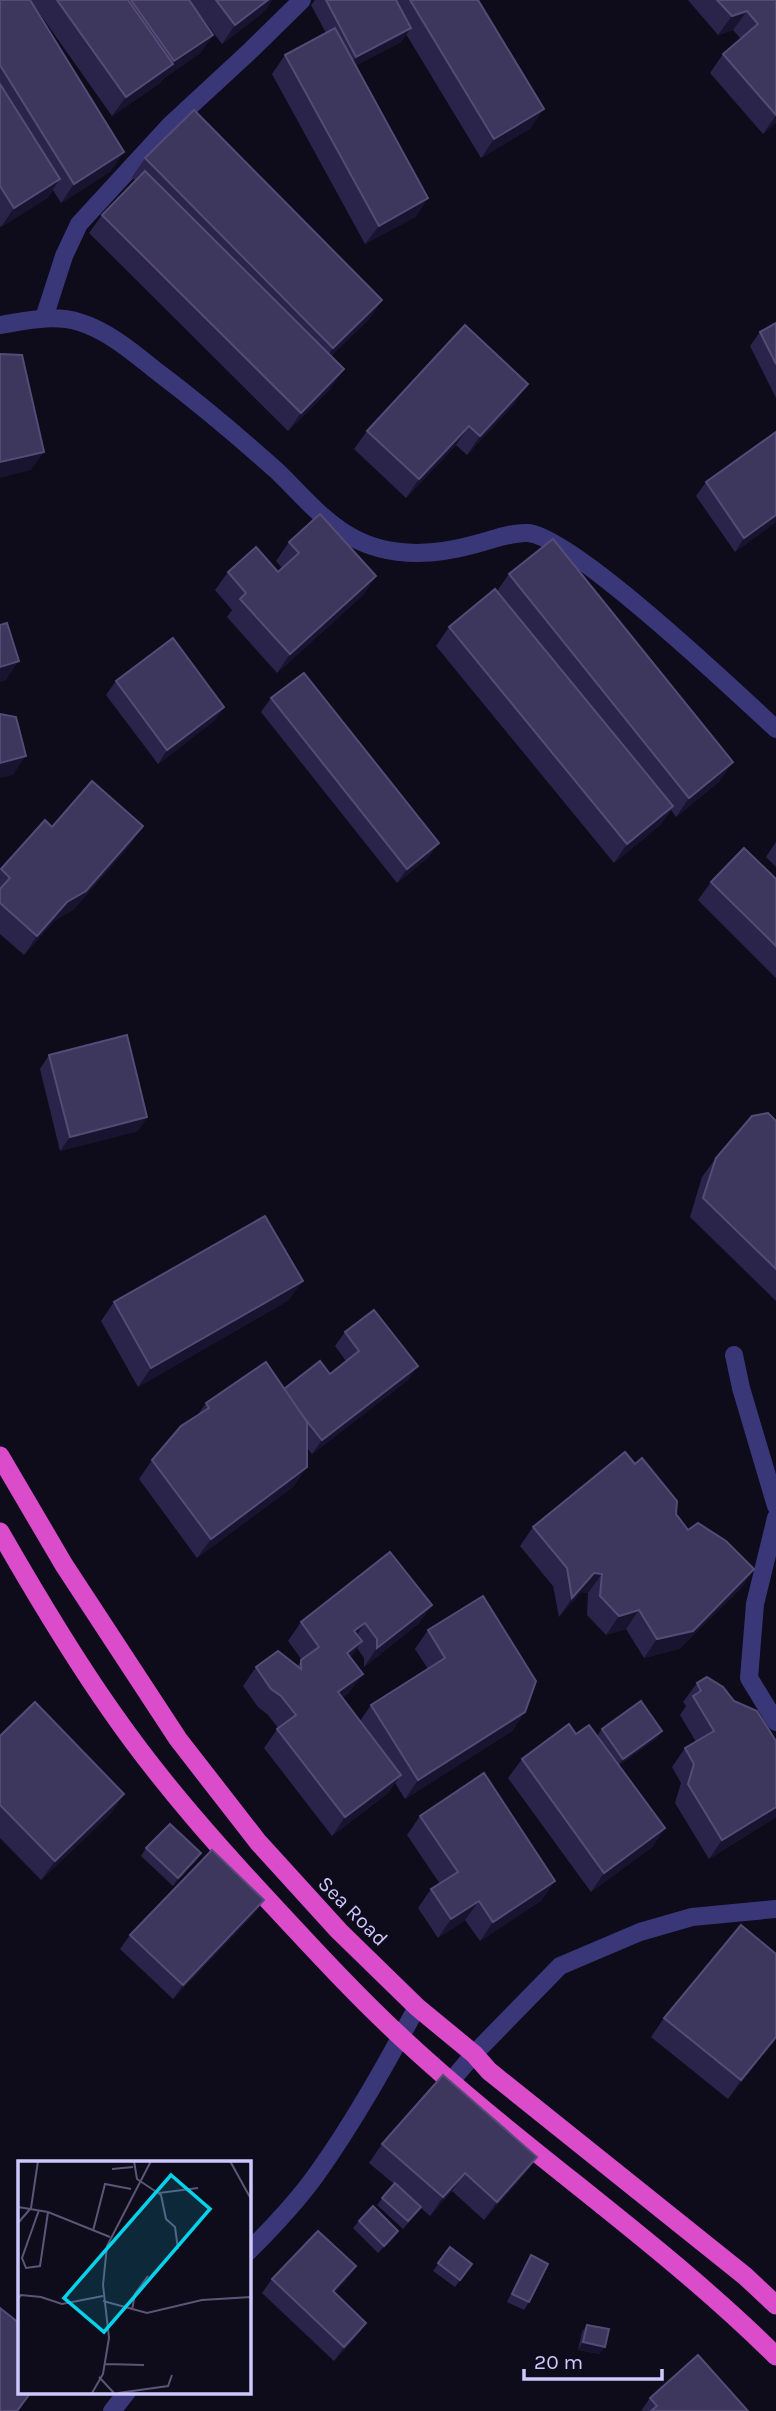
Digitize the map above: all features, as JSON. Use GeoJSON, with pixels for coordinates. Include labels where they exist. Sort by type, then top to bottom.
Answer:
{"type":"FeatureCollection","features":[{"type":"Feature","properties":{"kind":"highway","name":"Sea Road"},"geometry":{"type":"LineString","coordinates":[[0,1456],[64,1565],[178,1739],[258,1842],[302,1892],[417,2007],[474,2053],[489,2071],[734,2267],[776,2305]]}},
{"type":"Feature","properties":{"kind":"highway"},"geometry":{"type":"LineString","coordinates":[[0,1532],[75,1657],[168,1786],[230,1860],[326,1963],[401,2037],[451,2081],[732,2312],[776,2356]]}},
{"type":"Feature","properties":{"kind":"street"},"geometry":{"type":"LineString","coordinates":[[44,318],[64,256],[79,224],[170,125],[302,0]]}},
{"type":"Feature","properties":{"kind":"street"},"geometry":{"type":"LineString","coordinates":[[0,325],[44,318],[79,322],[121,343],[199,403],[328,521],[372,547],[402,553],[431,554],[529,533],[552,542],[584,563],[649,617],[776,729]]}},
{"type":"Feature","properties":{"kind":"street"},"geometry":{"type":"LineString","coordinates":[[734,1354],[741,1388],[776,1506]]}},
{"type":"Feature","properties":{"kind":"street"},"geometry":{"type":"LineString","coordinates":[[776,1518],[755,1604],[749,1678],[776,1722]]}},
{"type":"Feature","properties":{"kind":"street"},"geometry":{"type":"LineString","coordinates":[[451,2081],[474,2053],[560,1966],[640,1932],[692,1917],[776,1909]]}},
{"type":"Feature","properties":{"kind":"street"},"geometry":{"type":"LineString","coordinates":[[250,2250],[285,2214],[316,2176],[417,2007]]}},
{"type":"Feature","properties":{"kind":"street"},"geometry":{"type":"LineString","coordinates":[[112,2411],[125,2394]]}},
{"type":"Feature","properties":{"kind":"building"},"geometry":{"type":"Polygon","coordinates":[[[0,0],[30,0],[124,152],[74,184],[0,65],[0,0]]]}},
{"type":"Feature","properties":{"kind":"building"},"geometry":{"type":"Polygon","coordinates":[[[57,0],[128,0],[173,64],[126,97],[57,0]]]}},
{"type":"Feature","properties":{"kind":"building"},"geometry":{"type":"Polygon","coordinates":[[[131,0],[189,0],[213,35],[174,61],[131,0]]]}},
{"type":"Feature","properties":{"kind":"building"},"geometry":{"type":"Polygon","coordinates":[[[216,0],[268,0],[235,25],[216,0]]]}},
{"type":"Feature","properties":{"kind":"building"},"geometry":{"type":"Polygon","coordinates":[[[326,0],[396,0],[411,28],[356,57],[326,0]]]}},
{"type":"Feature","properties":{"kind":"building"},"geometry":{"type":"Polygon","coordinates":[[[410,0],[478,0],[544,109],[494,139],[410,0]]]}},
{"type":"Feature","properties":{"kind":"building"},"geometry":{"type":"Polygon","coordinates":[[[717,0],[776,0],[776,115],[723,54],[758,24],[747,11],[732,16],[717,0]]]}},
{"type":"Feature","properties":{"kind":"building"},"geometry":{"type":"Polygon","coordinates":[[[335,28],[428,198],[379,226],[285,55],[335,28]]]}},
{"type":"Feature","properties":{"kind":"building"},"geometry":{"type":"Polygon","coordinates":[[[0,84],[60,179],[14,208],[0,186],[0,84]]]}},
{"type":"Feature","properties":{"kind":"building"},"geometry":{"type":"Polygon","coordinates":[[[194,110],[382,300],[333,348],[145,158],[194,110]]]}},
{"type":"Feature","properties":{"kind":"building"},"geometry":{"type":"Polygon","coordinates":[[[145,171],[344,369],[301,413],[102,215],[145,171]]]}},
{"type":"Feature","properties":{"kind":"building"},"geometry":{"type":"Polygon","coordinates":[[[776,323],[776,364],[760,332],[776,323]]]}},
{"type":"Feature","properties":{"kind":"building"},"geometry":{"type":"Polygon","coordinates":[[[465,325],[528,384],[480,436],[469,426],[419,479],[367,431],[465,325]]]}},
{"type":"Feature","properties":{"kind":"building"},"geometry":{"type":"Polygon","coordinates":[[[0,354],[22,355],[44,452],[0,462],[0,354]]]}},
{"type":"Feature","properties":{"kind":"building"},"geometry":{"type":"Polygon","coordinates":[[[776,432],[776,515],[744,538],[706,482],[776,432]]]}},
{"type":"Feature","properties":{"kind":"building"},"geometry":{"type":"Polygon","coordinates":[[[320,514],[376,576],[290,654],[240,599],[246,593],[228,572],[256,547],[278,572],[299,553],[289,542],[320,514]]]}},
{"type":"Feature","properties":{"kind":"building"},"geometry":{"type":"Polygon","coordinates":[[[553,539],[733,762],[689,798],[509,574],[553,539]]]}},
{"type":"Feature","properties":{"kind":"building"},"geometry":{"type":"Polygon","coordinates":[[[495,589],[673,806],[627,844],[449,627],[495,589]]]}},
{"type":"Feature","properties":{"kind":"building"},"geometry":{"type":"Polygon","coordinates":[[[7,623],[19,661],[0,667],[0,625],[7,623]]]}},
{"type":"Feature","properties":{"kind":"building"},"geometry":{"type":"Polygon","coordinates":[[[173,638],[224,707],[167,750],[116,681],[173,638]]]}},
{"type":"Feature","properties":{"kind":"building"},"geometry":{"type":"Polygon","coordinates":[[[304,673],[439,843],[407,869],[271,698],[304,673]]]}},
{"type":"Feature","properties":{"kind":"building"},"geometry":{"type":"Polygon","coordinates":[[[0,714],[16,717],[26,756],[0,763],[0,714]]]}},
{"type":"Feature","properties":{"kind":"building"},"geometry":{"type":"Polygon","coordinates":[[[92,781],[143,826],[86,891],[67,902],[37,936],[0,903],[0,889],[10,878],[1,869],[45,820],[52,827],[92,781]]]}},
{"type":"Feature","properties":{"kind":"building"},"geometry":{"type":"Polygon","coordinates":[[[744,848],[776,879],[776,946],[711,882],[744,848]]]}},
{"type":"Feature","properties":{"kind":"building"},"geometry":{"type":"Polygon","coordinates":[[[127,1035],[147,1117],[70,1137],[49,1055],[127,1035]]]}},
{"type":"Feature","properties":{"kind":"building"},"geometry":{"type":"Polygon","coordinates":[[[768,1113],[776,1121],[776,1269],[703,1198],[716,1158],[752,1116],[768,1113]]]}},
{"type":"Feature","properties":{"kind":"building"},"geometry":{"type":"Polygon","coordinates":[[[265,1216],[303,1281],[151,1368],[114,1302],[265,1216]]]}},
{"type":"Feature","properties":{"kind":"building"},"geometry":{"type":"Polygon","coordinates":[[[374,1310],[418,1366],[322,1440],[284,1389],[320,1361],[330,1374],[359,1351],[345,1332],[374,1310]]]}},
{"type":"Feature","properties":{"kind":"building"},"geometry":{"type":"Polygon","coordinates":[[[266,1362],[307,1422],[307,1467],[211,1539],[152,1460],[181,1426],[209,1408],[206,1403],[266,1362]]]}},
{"type":"Feature","properties":{"kind":"building"},"geometry":{"type":"Polygon","coordinates":[[[625,1452],[635,1464],[642,1458],[677,1501],[676,1514],[688,1530],[698,1523],[726,1541],[754,1569],[693,1631],[657,1639],[639,1610],[619,1616],[600,1596],[602,1574],[594,1573],[572,1598],[567,1568],[533,1527],[625,1452]]]}},
{"type":"Feature","properties":{"kind":"building"},"geometry":{"type":"Polygon","coordinates":[[[390,1552],[432,1605],[377,1648],[377,1639],[365,1623],[354,1631],[362,1641],[347,1653],[363,1674],[338,1692],[401,1775],[345,1817],[277,1729],[296,1715],[281,1696],[271,1689],[256,1667],[278,1651],[301,1669],[301,1660],[319,1647],[301,1622],[390,1552]]]}},
{"type":"Feature","properties":{"kind":"building"},"geometry":{"type":"Polygon","coordinates":[[[483,1596],[536,1681],[525,1712],[418,1780],[371,1705],[445,1658],[428,1630],[483,1596]]]}},
{"type":"Feature","properties":{"kind":"building"},"geometry":{"type":"Polygon","coordinates":[[[707,1677],[723,1687],[734,1701],[757,1711],[776,1741],[776,1807],[722,1840],[688,1784],[694,1764],[685,1748],[714,1731],[693,1696],[701,1691],[697,1683],[707,1677]]]}},
{"type":"Feature","properties":{"kind":"building"},"geometry":{"type":"Polygon","coordinates":[[[641,1701],[662,1731],[623,1759],[602,1729],[641,1701]]]}},
{"type":"Feature","properties":{"kind":"building"},"geometry":{"type":"Polygon","coordinates":[[[35,1702],[124,1794],[55,1861],[0,1805],[0,1736],[35,1702]]]}},
{"type":"Feature","properties":{"kind":"building"},"geometry":{"type":"Polygon","coordinates":[[[569,1724],[576,1734],[589,1725],[665,1828],[604,1873],[522,1759],[569,1724]]]}},
{"type":"Feature","properties":{"kind":"building"},"geometry":{"type":"Polygon","coordinates":[[[484,1773],[555,1881],[493,1922],[479,1901],[451,1919],[431,1889],[458,1872],[420,1816],[484,1773]]]}},
{"type":"Feature","properties":{"kind":"building"},"geometry":{"type":"Polygon","coordinates":[[[170,1824],[201,1853],[178,1878],[146,1848],[170,1824]]]}},
{"type":"Feature","properties":{"kind":"building"},"geometry":{"type":"Polygon","coordinates":[[[212,1850],[264,1900],[183,1985],[130,1935],[212,1850]]]}},
{"type":"Feature","properties":{"kind":"building"},"geometry":{"type":"Polygon","coordinates":[[[741,1925],[776,1954],[776,2037],[741,2080],[664,2018],[741,1925]]]}},
{"type":"Feature","properties":{"kind":"building"},"geometry":{"type":"Polygon","coordinates":[[[443,2075],[537,2157],[497,2202],[465,2173],[443,2197],[382,2144],[443,2075]]]}},
{"type":"Feature","properties":{"kind":"building"},"geometry":{"type":"Polygon","coordinates":[[[395,2183],[421,2207],[408,2221],[382,2198],[395,2183]]]}},
{"type":"Feature","properties":{"kind":"building"},"geometry":{"type":"Polygon","coordinates":[[[373,2206],[398,2231],[384,2246],[359,2221],[373,2206]]]}},
{"type":"Feature","properties":{"kind":"building"},"geometry":{"type":"Polygon","coordinates":[[[318,2231],[356,2266],[333,2291],[366,2323],[344,2347],[272,2279],[318,2231]]]}},
{"type":"Feature","properties":{"kind":"building"},"geometry":{"type":"Polygon","coordinates":[[[450,2247],[472,2264],[460,2280],[438,2263],[450,2247]]]}},
{"type":"Feature","properties":{"kind":"building"},"geometry":{"type":"Polygon","coordinates":[[[531,2255],[548,2264],[529,2302],[512,2294],[531,2255]]]}},
{"type":"Feature","properties":{"kind":"building"},"geometry":{"type":"Polygon","coordinates":[[[0,2308],[18,2322],[18,2394],[30,2394],[17,2411],[0,2411],[0,2308]]]}},
{"type":"Feature","properties":{"kind":"building"},"geometry":{"type":"Polygon","coordinates":[[[587,2325],[609,2329],[605,2347],[583,2342],[587,2325]]]}},
{"type":"Feature","properties":{"kind":"building"},"geometry":{"type":"Polygon","coordinates":[[[698,2355],[748,2411],[651,2411],[657,2406],[650,2398],[698,2355]]]}}]}
